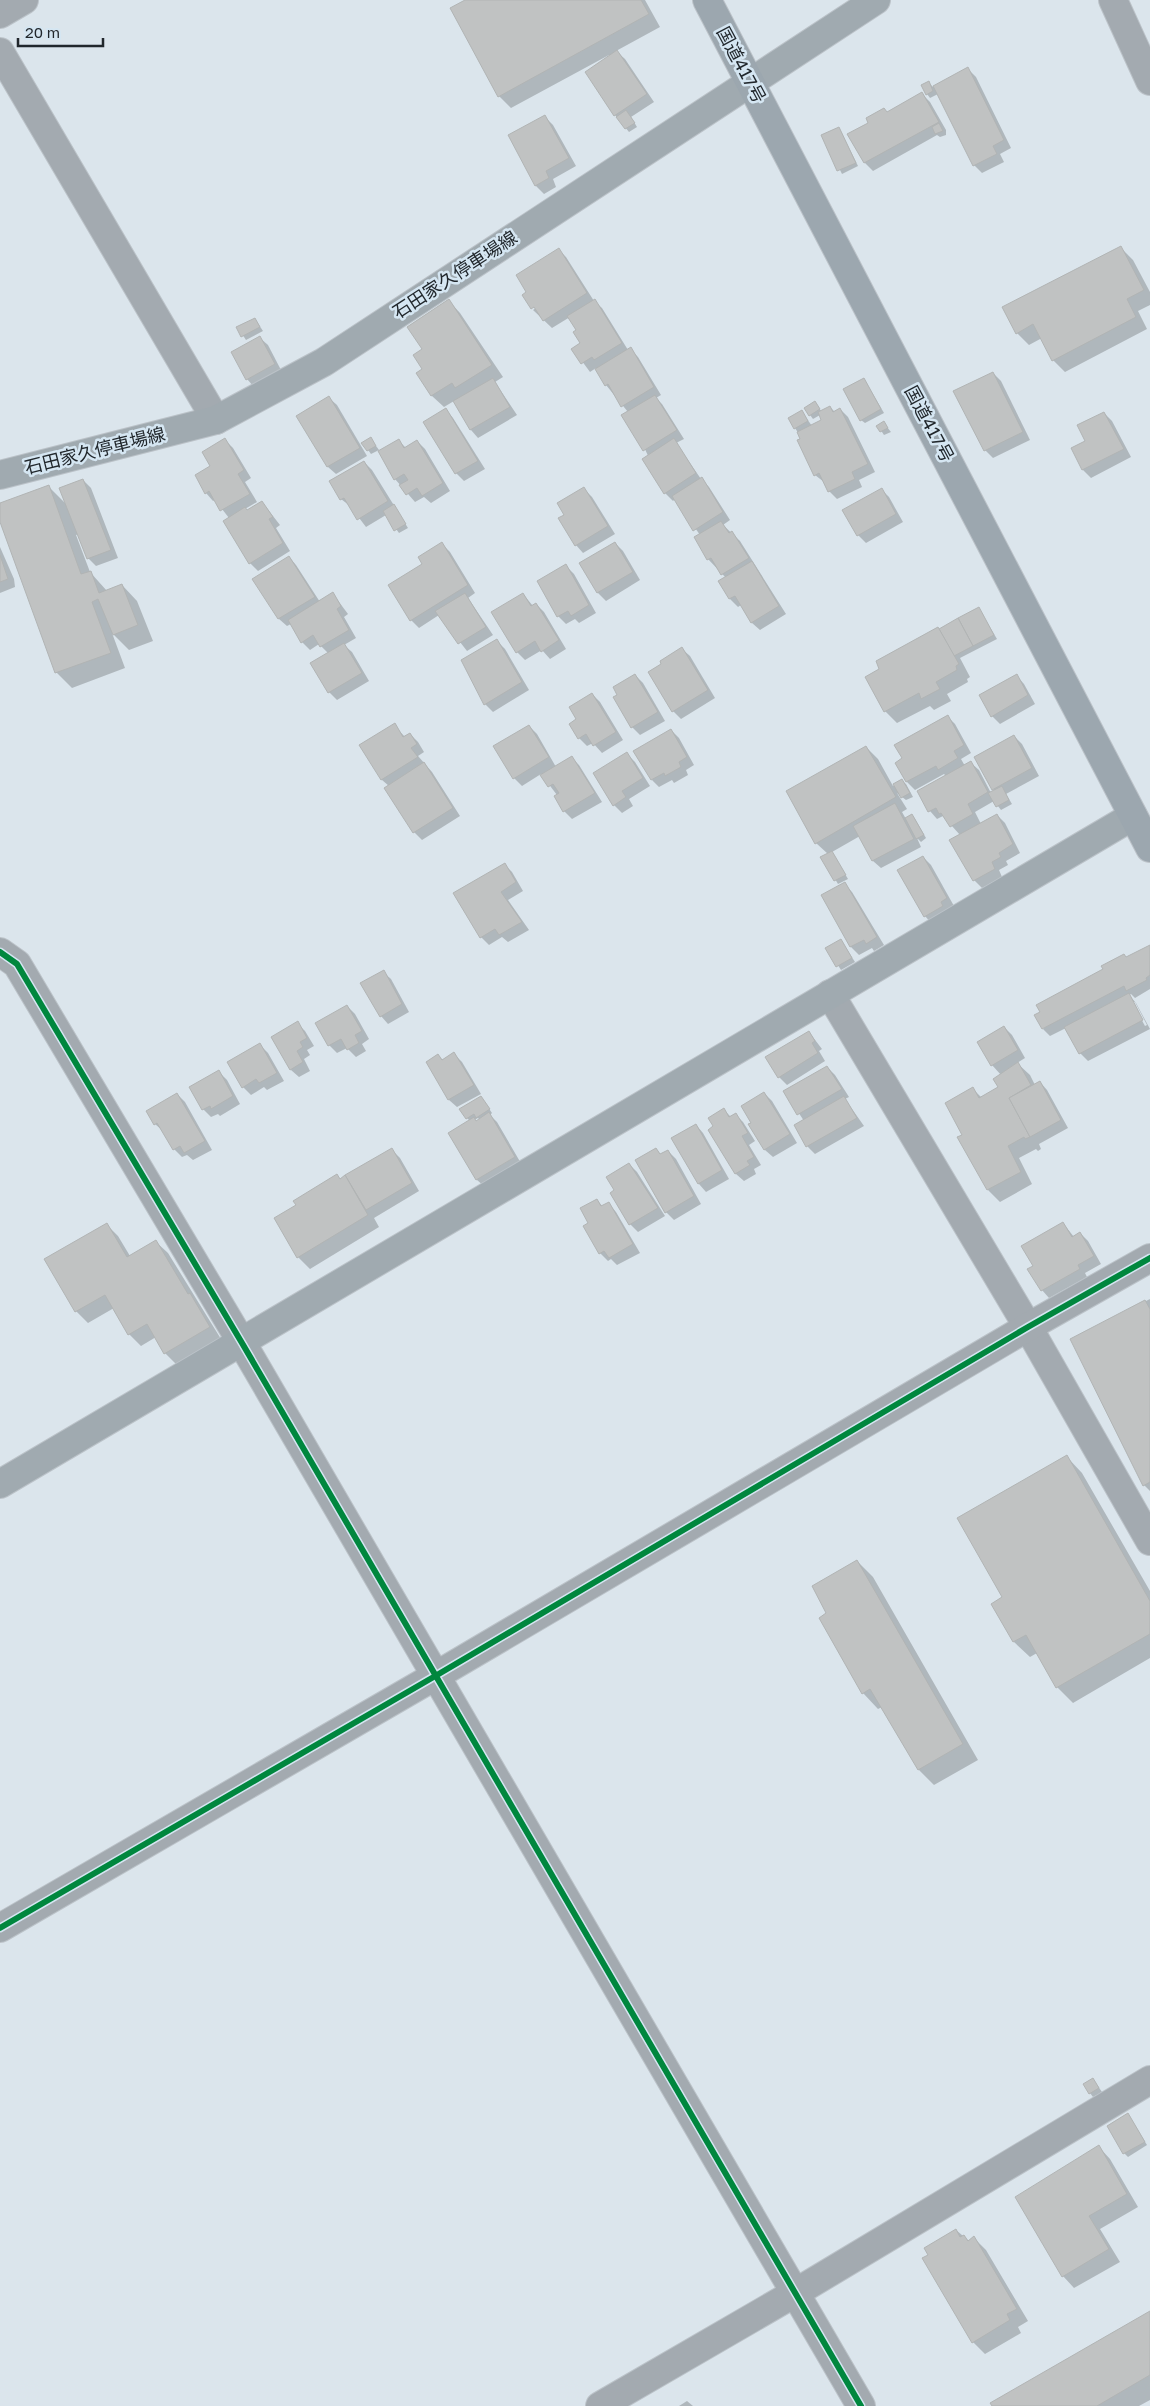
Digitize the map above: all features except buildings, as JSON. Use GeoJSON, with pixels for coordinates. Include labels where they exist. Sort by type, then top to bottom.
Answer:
{"type":"FeatureCollection","features":[{"type":"Feature","properties":{"kind":"highway","name":"国道417号"},"geometry":{"type":"LineString","coordinates":[[707,0],[1150,848]]}},
{"type":"Feature","properties":{"kind":"street"},"geometry":{"type":"LineString","coordinates":[[0,14],[24,0]]}},
{"type":"Feature","properties":{"kind":"street","name":"石田家久停車場線"},"geometry":{"type":"LineString","coordinates":[[0,475],[216,420],[324,362],[876,0]]}},
{"type":"Feature","properties":{"kind":"street"},"geometry":{"type":"LineString","coordinates":[[1114,0],[1150,81]]}},
{"type":"Feature","properties":{"kind":"street"},"geometry":{"type":"LineString","coordinates":[[0,52],[216,420]]}},
{"type":"Feature","properties":{"kind":"street"},"geometry":{"type":"LineString","coordinates":[[0,1484],[1133,816]]}},
{"type":"Feature","properties":{"kind":"street"},"geometry":{"type":"LineString","coordinates":[[0,952],[17,964],[242,1343],[861,2406]]}},
{"type":"Feature","properties":{"kind":"street"},"geometry":{"type":"LineString","coordinates":[[830,994],[1028,1327],[1150,1541]]}},
{"type":"Feature","properties":{"kind":"street"},"geometry":{"type":"LineString","coordinates":[[0,1928],[437,1675],[1028,1327],[1150,1258]]}},
{"type":"Feature","properties":{"kind":"street"},"geometry":{"type":"LineString","coordinates":[[600,2406],[795,2293],[1150,2080]]}},
{"type":"Feature","properties":{"kind":"cycle path"},"geometry":{"type":"LineString","coordinates":[[0,952],[17,964],[242,1343],[861,2406]]}},
{"type":"Feature","properties":{"kind":"cycle path"},"geometry":{"type":"LineString","coordinates":[[0,1928],[437,1675],[1028,1327],[1150,1258]]}}]}
